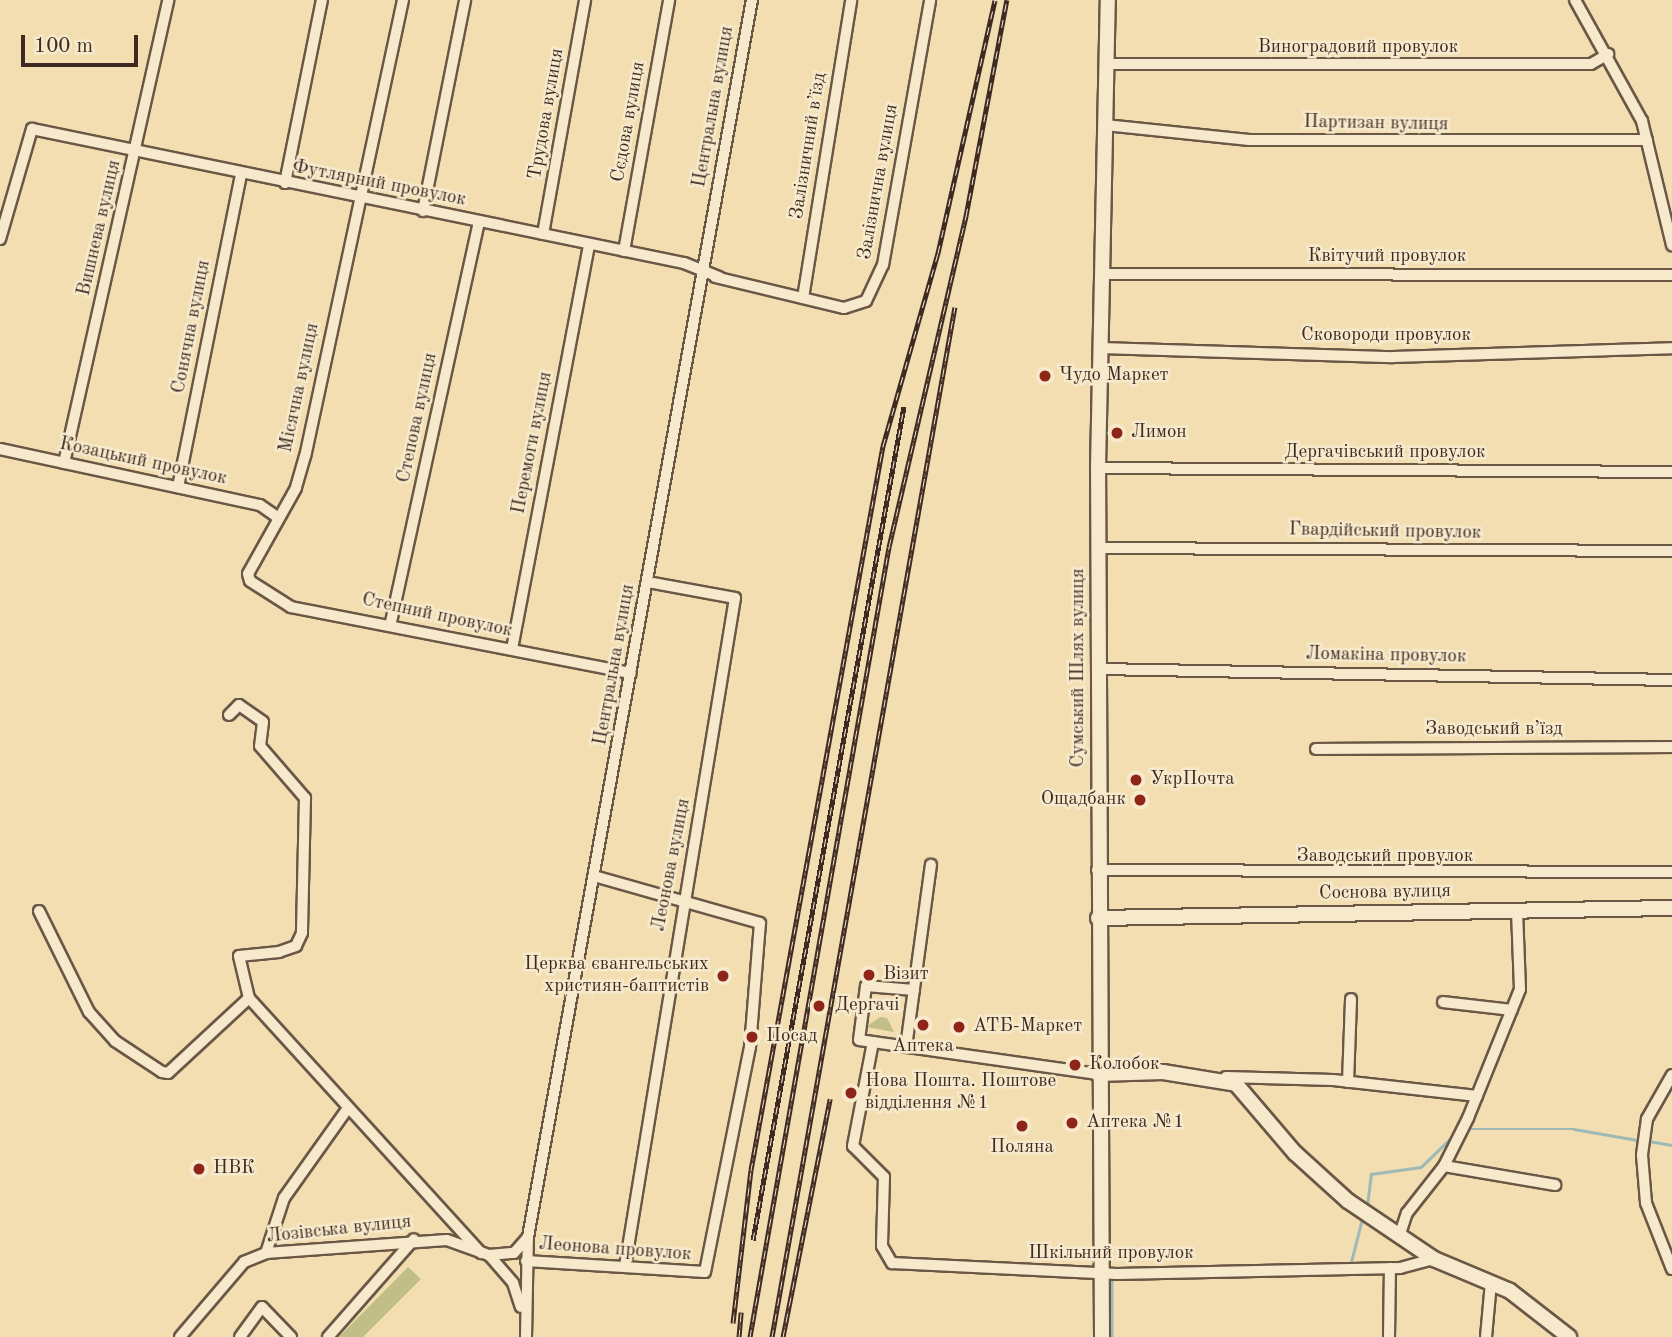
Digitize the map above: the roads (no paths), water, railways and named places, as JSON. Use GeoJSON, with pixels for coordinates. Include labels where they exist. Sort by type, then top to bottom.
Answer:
{"type":"FeatureCollection","features":[{"type":"Feature","properties":{"kind":"main road","name":"Сумський Шлях вулиця"},"geometry":{"type":"LineString","coordinates":[[1102,1337],[1097,870],[1098,468],[1108,0]]}},
{"type":"Feature","properties":{"kind":"main road","name":"Соснова вулиця"},"geometry":{"type":"LineString","coordinates":[[1098,918],[1672,908]]}},
{"type":"Feature","properties":{"kind":"main road"},"geometry":{"type":"LineString","coordinates":[[1098,1074],[1214,1077],[1236,1084],[1295,1153],[1364,1212],[1434,1259],[1491,1282],[1569,1337]]}},
{"type":"Feature","properties":{"kind":"street","name":"Вишнева вулиця"},"geometry":{"type":"LineString","coordinates":[[64,463],[168,0]]}},
{"type":"Feature","properties":{"kind":"street"},"geometry":{"type":"LineString","coordinates":[[285,183],[322,0]]}},
{"type":"Feature","properties":{"kind":"street","name":"Місячна вулиця"},"geometry":{"type":"LineString","coordinates":[[248,574],[276,516],[296,488],[305,456],[403,0]]}},
{"type":"Feature","properties":{"kind":"street"},"geometry":{"type":"LineString","coordinates":[[423,211],[465,0]]}},
{"type":"Feature","properties":{"kind":"street","name":"Трудова вулиця"},"geometry":{"type":"LineString","coordinates":[[543,234],[585,0]]}},
{"type":"Feature","properties":{"kind":"street","name":"Сєдова вулиця"},"geometry":{"type":"LineString","coordinates":[[624,251],[668,0]]}},
{"type":"Feature","properties":{"kind":"street","name":"Центральна вулиця"},"geometry":{"type":"LineString","coordinates":[[526,1337],[523,1314],[528,1237],[702,288],[702,269],[752,0]]}},
{"type":"Feature","properties":{"kind":"street","name":"Залізничний в’їзд"},"geometry":{"type":"LineString","coordinates":[[803,298],[851,0]]}},
{"type":"Feature","properties":{"kind":"street","name":"Залізнична вулиця"},"geometry":{"type":"LineString","coordinates":[[803,298],[858,308],[875,289],[930,0]]}},
{"type":"Feature","properties":{"kind":"street"},"geometry":{"type":"LineString","coordinates":[[1575,0],[1608,54],[1647,140],[1672,245]]}},
{"type":"Feature","properties":{"kind":"street","name":"Виноградовий провулок"},"geometry":{"type":"LineString","coordinates":[[1107,64],[1591,64],[1608,54]]}},
{"type":"Feature","properties":{"kind":"street","name":"Партизан вулиця"},"geometry":{"type":"LineString","coordinates":[[1105,125],[1249,140],[1647,140]]}},
{"type":"Feature","properties":{"kind":"street","name":"Футлярний провулок"},"geometry":{"type":"LineString","coordinates":[[0,239],[32,129],[624,251],[702,269],[719,277],[803,298]]}},
{"type":"Feature","properties":{"kind":"street","name":"Сонячна вулиця"},"geometry":{"type":"LineString","coordinates":[[177,487],[241,174]]}},
{"type":"Feature","properties":{"kind":"street","name":"Степова вулиця"},"geometry":{"type":"LineString","coordinates":[[391,622],[479,222]]}},
{"type":"Feature","properties":{"kind":"street","name":"Перемоги вулиця"},"geometry":{"type":"LineString","coordinates":[[512,649],[589,244]]}},
{"type":"Feature","properties":{"kind":"street","name":"Квітучий провулок"},"geometry":{"type":"LineString","coordinates":[[1102,274],[1672,275]]}},
{"type":"Feature","properties":{"kind":"street"},"geometry":{"type":"LineString","coordinates":[[702,288],[719,277]]}},
{"type":"Feature","properties":{"kind":"street","name":"Сковороди провулок"},"geometry":{"type":"LineString","coordinates":[[1101,348],[1393,357],[1672,348]]}},
{"type":"Feature","properties":{"kind":"street","name":"Козацький провулок"},"geometry":{"type":"LineString","coordinates":[[0,449],[260,505],[276,516]]}},
{"type":"Feature","properties":{"kind":"street","name":"Дергачівський провулок"},"geometry":{"type":"LineString","coordinates":[[1098,468],[1672,472]]}},
{"type":"Feature","properties":{"kind":"street","name":"Гвардійський провулок"},"geometry":{"type":"LineString","coordinates":[[1098,548],[1672,551]]}},
{"type":"Feature","properties":{"kind":"street","name":"Степний провулок"},"geometry":{"type":"LineString","coordinates":[[248,574],[267,597],[291,607],[391,622],[631,673]]}},
{"type":"Feature","properties":{"kind":"street","name":"Леонова вулиця"},"geometry":{"type":"LineString","coordinates":[[625,1266],[682,898],[735,598],[648,582]]}},
{"type":"Feature","properties":{"kind":"street","name":"Ломакіна провулок"},"geometry":{"type":"LineString","coordinates":[[1099,668],[1672,680]]}},
{"type":"Feature","properties":{"kind":"street"},"geometry":{"type":"LineString","coordinates":[[229,715],[239,705],[263,722],[260,746],[305,798],[302,933],[296,946],[279,952],[239,956],[248,999],[513,1283],[523,1314]]}},
{"type":"Feature","properties":{"kind":"street","name":"Заводський в’їзд"},"geometry":{"type":"LineString","coordinates":[[1316,749],[1672,747]]}},
{"type":"Feature","properties":{"kind":"street"},"geometry":{"type":"LineString","coordinates":[[906,1047],[931,865]]}},
{"type":"Feature","properties":{"kind":"street","name":"Заводський провулок"},"geometry":{"type":"LineString","coordinates":[[1097,870],[1672,872]]}},
{"type":"Feature","properties":{"kind":"street"},"geometry":{"type":"LineString","coordinates":[[594,876],[682,898]]}},
{"type":"Feature","properties":{"kind":"street","name":"Леонова провулок"},"geometry":{"type":"LineString","coordinates":[[526,1261],[625,1266],[700,1274],[708,1267],[750,1047],[760,923],[682,898]]}},
{"type":"Feature","properties":{"kind":"street"},"geometry":{"type":"LineString","coordinates":[[1399,1237],[1420,1192],[1444,1166],[1477,1096],[1512,1010],[1523,974],[1517,910]]}},
{"type":"Feature","properties":{"kind":"street"},"geometry":{"type":"LineString","coordinates":[[39,911],[89,1012],[115,1041],[162,1072],[168,1073],[248,999]]}},
{"type":"Feature","properties":{"kind":"street"},"geometry":{"type":"LineString","coordinates":[[914,990],[866,986],[859,1041],[1098,1074]]}},
{"type":"Feature","properties":{"kind":"street"},"geometry":{"type":"LineString","coordinates":[[1348,1082],[1350,999]]}},
{"type":"Feature","properties":{"kind":"street"},"geometry":{"type":"LineString","coordinates":[[1443,1002],[1512,1010]]}},
{"type":"Feature","properties":{"kind":"street","name":"Шкільний провулок"},"geometry":{"type":"LineString","coordinates":[[873,1042],[853,1146],[876,1164],[884,1177],[882,1246],[892,1263],[1101,1274],[1390,1268],[1434,1259]]}},
{"type":"Feature","properties":{"kind":"street"},"geometry":{"type":"LineString","coordinates":[[1672,1075],[1647,1119],[1642,1155],[1646,1203],[1672,1269]]}},
{"type":"Feature","properties":{"kind":"street"},"geometry":{"type":"LineString","coordinates":[[1214,1077],[1348,1082],[1477,1096]]}},
{"type":"Feature","properties":{"kind":"street"},"geometry":{"type":"LineString","coordinates":[[266,1253],[284,1198],[348,1108]]}},
{"type":"Feature","properties":{"kind":"street"},"geometry":{"type":"LineString","coordinates":[[1444,1166],[1555,1185]]}},
{"type":"Feature","properties":{"kind":"street"},"geometry":{"type":"LineString","coordinates":[[485,1254],[514,1252],[528,1237]]}},
{"type":"Feature","properties":{"kind":"street"},"geometry":{"type":"LineString","coordinates":[[328,1337],[414,1239]]}},
{"type":"Feature","properties":{"kind":"street","name":"Лозівська вулиця"},"geometry":{"type":"LineString","coordinates":[[180,1337],[244,1262],[266,1253],[414,1239],[447,1240],[485,1254]]}},
{"type":"Feature","properties":{"kind":"street"},"geometry":{"type":"LineString","coordinates":[[1389,1337],[1390,1268]]}},
{"type":"Feature","properties":{"kind":"street"},"geometry":{"type":"LineString","coordinates":[[1486,1337],[1491,1282]]}},
{"type":"Feature","properties":{"kind":"street"},"geometry":{"type":"LineString","coordinates":[[240,1337],[262,1307],[286,1336]]}},
{"type":"Feature","properties":{"kind":"waterway"},"geometry":{"type":"LineString","coordinates":[[1469,1129],[1574,1129],[1637,1140]]}},
{"type":"Feature","properties":{"kind":"waterway"},"geometry":{"type":"LineString","coordinates":[[1367,1206],[1371,1174],[1421,1167],[1456,1133]]}},
{"type":"Feature","properties":{"kind":"waterway"},"geometry":{"type":"LineString","coordinates":[[1649,1141],[1672,1145]]}},
{"type":"Feature","properties":{"kind":"waterway"},"geometry":{"type":"LineString","coordinates":[[1350,1266],[1363,1215]]}},
{"type":"Feature","properties":{"kind":"waterway"},"geometry":{"type":"LineString","coordinates":[[1112,1271],[1172,1268]]}},
{"type":"Feature","properties":{"kind":"waterway"},"geometry":{"type":"LineString","coordinates":[[1112,1277],[1112,1337]]}},
{"type":"Feature","properties":{"kind":"railway"},"geometry":{"type":"LineString","coordinates":[[733,1323],[751,1170],[883,446],[938,253],[995,0]]}},
{"type":"Feature","properties":{"kind":"railway"},"geometry":{"type":"LineString","coordinates":[[750,1337],[889,547],[966,216],[1007,0]]}},
{"type":"Feature","properties":{"kind":"railway"},"geometry":{"type":"LineString","coordinates":[[772,1337],[955,307]]}},
{"type":"Feature","properties":{"kind":"railway"},"geometry":{"type":"LineString","coordinates":[[753,1240],[904,407]]}},
{"type":"Feature","properties":{"kind":"railway"},"geometry":{"type":"LineString","coordinates":[[783,1337],[830,1099]]}},
{"type":"Feature","properties":{"kind":"railway"},"geometry":{"type":"LineString","coordinates":[[739,1337],[741,1312]]}},
{"type":"Feature","properties":{"kind":"place","name":"Чудо Маркет"},"geometry":{"type":"Point","coordinates":[1045,376]}},
{"type":"Feature","properties":{"kind":"place","name":"Лимон"},"geometry":{"type":"Point","coordinates":[1117,433]}},
{"type":"Feature","properties":{"kind":"place","name":"УкрПочта"},"geometry":{"type":"Point","coordinates":[1136,780]}},
{"type":"Feature","properties":{"kind":"place","name":"Ощадбанк"},"geometry":{"type":"Point","coordinates":[1140,800]}},
{"type":"Feature","properties":{"kind":"place","name":"Візит"},"geometry":{"type":"Point","coordinates":[869,975]}},
{"type":"Feature","properties":{"kind":"place","name":"Церква євангельських християн-баптистів"},"geometry":{"type":"Point","coordinates":[723,976]}},
{"type":"Feature","properties":{"kind":"place","name":"Дергачі"},"geometry":{"type":"Point","coordinates":[819,1006]}},
{"type":"Feature","properties":{"kind":"place","name":"Аптека"},"geometry":{"type":"Point","coordinates":[923,1025]}},
{"type":"Feature","properties":{"kind":"place","name":"АТБ-Маркет"},"geometry":{"type":"Point","coordinates":[959,1027]}},
{"type":"Feature","properties":{"kind":"place","name":"Посад"},"geometry":{"type":"Point","coordinates":[752,1037]}},
{"type":"Feature","properties":{"kind":"place","name":"Колобок"},"geometry":{"type":"Point","coordinates":[1075,1065]}},
{"type":"Feature","properties":{"kind":"place","name":"Нова Пошта. Поштове відділення №1"},"geometry":{"type":"Point","coordinates":[851,1093]}},
{"type":"Feature","properties":{"kind":"place","name":"Аптека №1"},"geometry":{"type":"Point","coordinates":[1072,1123]}},
{"type":"Feature","properties":{"kind":"place","name":"Поляна"},"geometry":{"type":"Point","coordinates":[1022,1126]}},
{"type":"Feature","properties":{"kind":"place","name":"НВК"},"geometry":{"type":"Point","coordinates":[199,1169]}}]}
